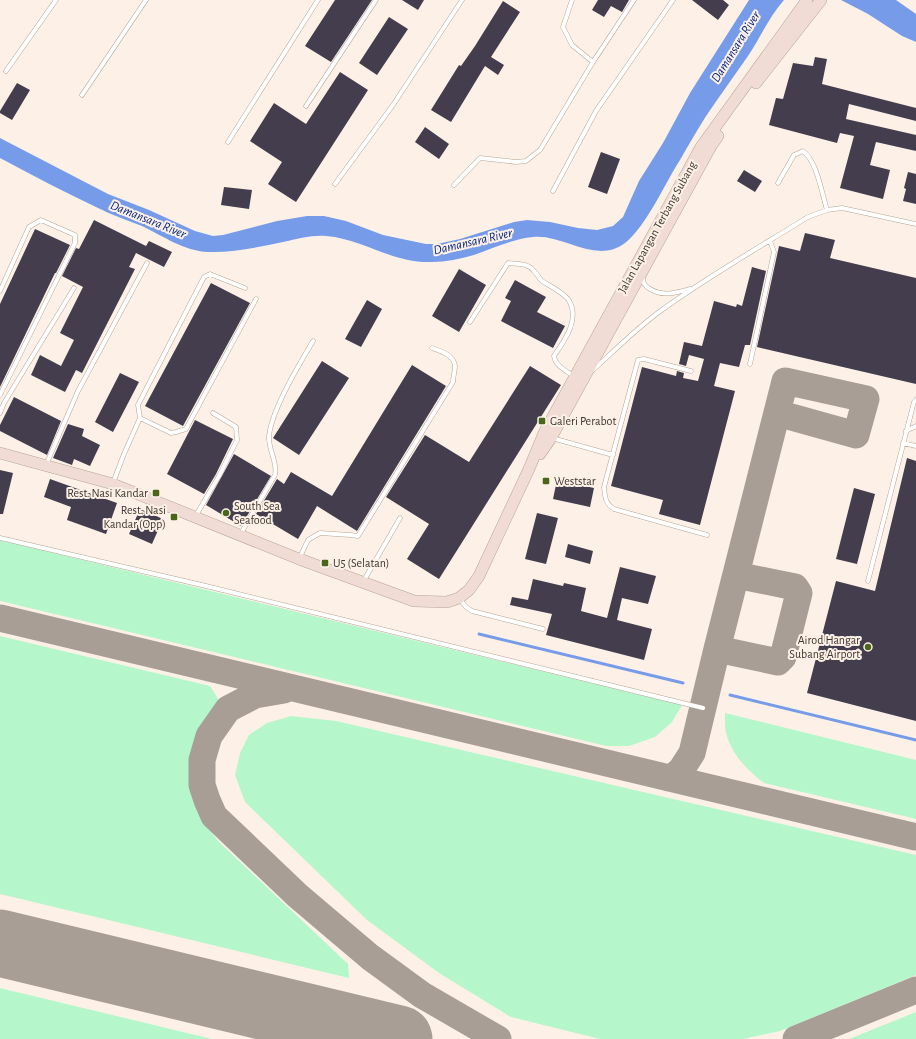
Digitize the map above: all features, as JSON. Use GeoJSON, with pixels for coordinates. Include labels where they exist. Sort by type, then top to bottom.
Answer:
{"type":"FeatureCollection","features":[{"type":"Feature","properties":{"kind":"street","name":"Jalan Lapangan Terbang Subang"},"geometry":{"type":"LineString","coordinates":[[459,598],[469,590],[479,576],[529,469],[544,433],[580,377],[711,146],[813,2]]}},
{"type":"Feature","properties":{"kind":"street","name":"Jalan Lapangan Terbang Subang"},"geometry":{"type":"LineString","coordinates":[[529,469],[551,438],[580,377],[701,147],[813,2]]}},
{"type":"Feature","properties":{"kind":"street"},"geometry":{"type":"LineString","coordinates":[[0,453],[113,484],[299,559],[414,601],[447,602],[459,598]]}},
{"type":"Feature","properties":{"kind":"lane"},"geometry":{"type":"LineString","coordinates":[[6,71],[56,0]]}},
{"type":"Feature","properties":{"kind":"lane"},"geometry":{"type":"LineString","coordinates":[[82,95],[146,0]]}},
{"type":"Feature","properties":{"kind":"lane"},"geometry":{"type":"LineString","coordinates":[[228,142],[318,0]]}},
{"type":"Feature","properties":{"kind":"lane"},"geometry":{"type":"LineString","coordinates":[[306,106],[376,0]]}},
{"type":"Feature","properties":{"kind":"lane"},"geometry":{"type":"LineString","coordinates":[[335,184],[393,105],[462,0]]}},
{"type":"Feature","properties":{"kind":"lane"},"geometry":{"type":"LineString","coordinates":[[572,0],[563,27],[572,45],[593,62]]}},
{"type":"Feature","properties":{"kind":"lane"},"geometry":{"type":"LineString","coordinates":[[454,185],[480,158],[516,162],[526,161],[540,150],[593,62],[634,0]]}},
{"type":"Feature","properties":{"kind":"lane"},"geometry":{"type":"LineString","coordinates":[[553,191],[596,110],[673,0]]}},
{"type":"Feature","properties":{"kind":"lane"},"geometry":{"type":"LineString","coordinates":[[778,183],[794,155],[800,151],[803,151],[813,163],[827,210]]}},
{"type":"Feature","properties":{"kind":"lane","name":"Jalan Lapangan Terbang Subang"},"geometry":{"type":"LineString","coordinates":[[580,377],[659,312],[698,285],[808,217],[827,210],[842,208],[916,224]]}},
{"type":"Feature","properties":{"kind":"lane"},"geometry":{"type":"LineString","coordinates":[[0,291],[29,228],[41,220],[75,235],[75,243],[0,395]]}},
{"type":"Feature","properties":{"kind":"lane"},"geometry":{"type":"LineString","coordinates":[[750,364],[774,252],[770,241]]}},
{"type":"Feature","properties":{"kind":"lane"},"geometry":{"type":"LineString","coordinates":[[46,466],[78,391],[147,263]]}},
{"type":"Feature","properties":{"kind":"lane"},"geometry":{"type":"LineString","coordinates":[[470,322],[508,263],[525,265],[533,269],[541,280],[568,299],[573,312],[571,327],[554,356],[559,365],[580,377]]}},
{"type":"Feature","properties":{"kind":"lane"},"geometry":{"type":"LineString","coordinates":[[645,264],[643,280],[646,286],[658,293],[670,294],[693,289]]}},
{"type":"Feature","properties":{"kind":"lane"},"geometry":{"type":"LineString","coordinates":[[113,484],[140,418],[138,405],[204,277],[210,274],[245,288]]}},
{"type":"Feature","properties":{"kind":"lane"},"geometry":{"type":"LineString","coordinates":[[0,414],[4,403],[74,288]]}},
{"type":"Feature","properties":{"kind":"lane"},"geometry":{"type":"LineString","coordinates":[[140,418],[171,433],[186,428],[256,299]]}},
{"type":"Feature","properties":{"kind":"lane"},"geometry":{"type":"LineString","coordinates":[[240,535],[275,475],[275,462],[268,444],[271,425],[278,406],[313,341]]}},
{"type":"Feature","properties":{"kind":"lane"},"geometry":{"type":"LineString","coordinates":[[299,559],[308,540],[320,533],[358,536],[453,382],[455,367],[454,361],[446,353],[432,348]]}},
{"type":"Feature","properties":{"kind":"lane"},"geometry":{"type":"LineString","coordinates":[[691,371],[644,359],[638,360],[604,487],[605,500],[609,506],[614,509],[707,535]]}},
{"type":"Feature","properties":{"kind":"lane"},"geometry":{"type":"LineString","coordinates":[[868,581],[906,431],[914,402],[916,400]]}},
{"type":"Feature","properties":{"kind":"lane"},"geometry":{"type":"LineString","coordinates":[[194,517],[218,476],[236,440],[236,427],[213,413]]}},
{"type":"Feature","properties":{"kind":"lane"},"geometry":{"type":"LineString","coordinates":[[906,431],[916,426]]}},
{"type":"Feature","properties":{"kind":"lane"},"geometry":{"type":"LineString","coordinates":[[551,438],[613,455]]}},
{"type":"Feature","properties":{"kind":"lane"},"geometry":{"type":"LineString","coordinates":[[903,443],[916,446]]}},
{"type":"Feature","properties":{"kind":"lane"},"geometry":{"type":"LineString","coordinates":[[363,583],[400,518]]}},
{"type":"Feature","properties":{"kind":"lane"},"geometry":{"type":"LineString","coordinates":[[0,538],[206,586],[703,708]]}},
{"type":"Feature","properties":{"kind":"lane"},"geometry":{"type":"LineString","coordinates":[[459,598],[472,612],[543,629]]}},
{"type":"Feature","properties":{"kind":"green space"},"geometry":{"type":"Polygon","coordinates":[[[0,540],[682,705],[672,722],[655,737],[629,746],[606,746],[0,601],[0,540]]]}},
{"type":"Feature","properties":{"kind":"green space"},"geometry":{"type":"Polygon","coordinates":[[[0,636],[210,686],[220,702],[204,723],[194,747],[190,776],[196,803],[205,824],[219,842],[348,964],[349,978],[0,894],[0,636]]]}},
{"type":"Feature","properties":{"kind":"green space"},"geometry":{"type":"Polygon","coordinates":[[[725,713],[916,760],[916,819],[764,783],[746,767],[732,748],[726,733],[725,713]]]}},
{"type":"Feature","properties":{"kind":"green space"},"geometry":{"type":"Polygon","coordinates":[[[291,716],[336,721],[916,855],[916,975],[780,1031],[743,1039],[600,1039],[511,1017],[439,973],[367,920],[245,802],[235,775],[240,753],[249,735],[267,723],[291,716]]]}},
{"type":"Feature","properties":{"kind":"green space"},"geometry":{"type":"Polygon","coordinates":[[[0,988],[212,1039],[0,1039],[0,988]]]}},
{"type":"Feature","properties":{"kind":"green space"},"geometry":{"type":"Polygon","coordinates":[[[916,1012],[916,1039],[849,1039],[916,1012]]]}},
{"type":"Feature","properties":{"kind":"water","name":"Damansara River"},"geometry":{"type":"Polygon","coordinates":[[[749,0],[784,0],[769,20],[748,56],[706,117],[648,216],[633,236],[625,243],[614,249],[603,251],[591,250],[545,237],[533,237],[511,242],[458,259],[437,262],[418,262],[340,238],[315,236],[236,251],[199,251],[182,246],[142,226],[103,211],[0,158],[0,138],[108,194],[149,210],[195,231],[213,236],[223,235],[277,221],[307,216],[324,216],[346,221],[383,235],[426,244],[437,244],[460,239],[514,222],[527,220],[550,222],[578,228],[597,230],[613,226],[623,217],[639,181],[663,143],[690,93],[749,0]]]}},
{"type":"Feature","properties":{"kind":"water"},"geometry":{"type":"Polygon","coordinates":[[[841,0],[896,0],[916,14],[916,42],[902,36],[868,14],[841,0]]]}},
{"type":"Feature","properties":{"kind":"building"},"geometry":{"type":"Polygon","coordinates":[[[335,0],[372,0],[331,62],[305,46],[335,0]]]}},
{"type":"Feature","properties":{"kind":"building"},"geometry":{"type":"Polygon","coordinates":[[[402,0],[424,0],[418,10],[402,0]]]}},
{"type":"Feature","properties":{"kind":"building"},"geometry":{"type":"Polygon","coordinates":[[[598,0],[629,0],[622,12],[611,6],[604,17],[592,10],[598,0]]]}},
{"type":"Feature","properties":{"kind":"building"},"geometry":{"type":"Polygon","coordinates":[[[692,0],[723,0],[729,5],[718,20],[692,0]]]}},
{"type":"Feature","properties":{"kind":"building"},"geometry":{"type":"Polygon","coordinates":[[[503,1],[520,12],[491,57],[504,65],[498,75],[485,66],[451,122],[431,110],[459,65],[461,66],[475,46],[503,1]]]}},
{"type":"Feature","properties":{"kind":"building"},"geometry":{"type":"Polygon","coordinates":[[[389,17],[408,29],[377,75],[359,63],[389,17]]]}},
{"type":"Feature","properties":{"kind":"building"},"geometry":{"type":"Polygon","coordinates":[[[815,57],[827,59],[822,84],[916,108],[916,121],[849,104],[846,119],[916,135],[916,151],[876,142],[870,165],[890,170],[883,199],[840,188],[854,136],[840,133],[837,143],[769,125],[776,98],[783,99],[793,63],[813,66],[815,57]]]}},
{"type":"Feature","properties":{"kind":"building"},"geometry":{"type":"Polygon","coordinates":[[[340,72],[368,90],[296,202],[268,184],[282,162],[250,141],[274,103],[306,124],[340,72]]]}},
{"type":"Feature","properties":{"kind":"building"},"geometry":{"type":"Polygon","coordinates":[[[17,83],[30,90],[12,120],[0,113],[0,111],[17,83]]]}},
{"type":"Feature","properties":{"kind":"building"},"geometry":{"type":"Polygon","coordinates":[[[425,127],[449,144],[439,159],[415,142],[425,127]]]}},
{"type":"Feature","properties":{"kind":"building"},"geometry":{"type":"Polygon","coordinates":[[[601,152],[620,159],[607,194],[588,187],[601,152]]]}},
{"type":"Feature","properties":{"kind":"building"},"geometry":{"type":"Polygon","coordinates":[[[744,170],[762,181],[755,192],[737,181],[744,170]]]}},
{"type":"Feature","properties":{"kind":"building"},"geometry":{"type":"Polygon","coordinates":[[[908,172],[916,174],[916,204],[903,201],[906,189],[904,188],[908,172]]]}},
{"type":"Feature","properties":{"kind":"building"},"geometry":{"type":"Polygon","coordinates":[[[224,187],[252,190],[249,209],[221,205],[224,187]]]}},
{"type":"Feature","properties":{"kind":"building"},"geometry":{"type":"Polygon","coordinates":[[[94,220],[146,246],[149,241],[172,252],[164,267],[136,253],[129,267],[135,269],[82,373],[76,370],[65,392],[31,375],[40,355],[61,366],[74,340],[60,333],[83,287],[62,276],[76,248],[79,249],[94,220]]]}},
{"type":"Feature","properties":{"kind":"building"},"geometry":{"type":"Polygon","coordinates":[[[35,229],[70,245],[0,387],[0,304],[35,229]]]}},
{"type":"Feature","properties":{"kind":"building"},"geometry":{"type":"Polygon","coordinates":[[[805,233],[835,240],[830,258],[916,278],[916,384],[757,347],[779,246],[800,251],[805,233]]]}},
{"type":"Feature","properties":{"kind":"building"},"geometry":{"type":"Polygon","coordinates":[[[752,267],[766,271],[750,345],[745,345],[739,367],[720,363],[714,386],[735,391],[700,525],[659,514],[663,500],[611,486],[642,367],[676,376],[677,371],[684,373],[683,378],[698,381],[704,359],[689,355],[686,366],[679,364],[684,342],[702,346],[714,301],[736,307],[737,304],[742,306],[752,267]]]}},
{"type":"Feature","properties":{"kind":"building"},"geometry":{"type":"Polygon","coordinates":[[[459,269],[486,285],[459,332],[432,316],[459,269]]]}},
{"type":"Feature","properties":{"kind":"building"},"geometry":{"type":"Polygon","coordinates":[[[515,280],[546,297],[537,312],[565,326],[553,348],[501,321],[511,301],[505,298],[515,280]]]}},
{"type":"Feature","properties":{"kind":"building"},"geometry":{"type":"Polygon","coordinates":[[[211,283],[250,303],[183,426],[145,406],[211,283]]]}},
{"type":"Feature","properties":{"kind":"building"},"geometry":{"type":"Polygon","coordinates":[[[367,300],[382,309],[361,347],[345,339],[367,300]]]}},
{"type":"Feature","properties":{"kind":"building"},"geometry":{"type":"Polygon","coordinates":[[[322,361],[349,378],[299,455],[273,438],[322,361]]]}},
{"type":"Feature","properties":{"kind":"building"},"geometry":{"type":"Polygon","coordinates":[[[412,365],[446,386],[357,531],[317,506],[298,539],[256,514],[277,479],[284,484],[291,472],[332,496],[412,365]]]}},
{"type":"Feature","properties":{"kind":"building"},"geometry":{"type":"Polygon","coordinates":[[[530,366],[561,385],[439,579],[407,559],[429,524],[386,497],[425,435],[469,462],[530,366]]]}},
{"type":"Feature","properties":{"kind":"building"},"geometry":{"type":"Polygon","coordinates":[[[120,373],[139,382],[113,432],[95,422],[120,373]]]}},
{"type":"Feature","properties":{"kind":"building"},"geometry":{"type":"Polygon","coordinates":[[[14,397],[61,421],[47,455],[0,431],[0,425],[14,397]]]}},
{"type":"Feature","properties":{"kind":"building"},"geometry":{"type":"Polygon","coordinates":[[[195,420],[233,439],[216,474],[204,494],[167,474],[195,420]]]}},
{"type":"Feature","properties":{"kind":"building"},"geometry":{"type":"Polygon","coordinates":[[[68,424],[84,429],[82,436],[100,445],[90,466],[74,459],[72,465],[53,458],[68,424]]]}},
{"type":"Feature","properties":{"kind":"building"},"geometry":{"type":"Polygon","coordinates":[[[234,454],[271,476],[241,526],[206,505],[234,454]]]}},
{"type":"Feature","properties":{"kind":"building","name":"Airod Hangar Subang Airport"},"geometry":{"type":"Polygon","coordinates":[[[907,458],[916,461],[916,721],[807,693],[836,581],[875,591],[907,458]]]}},
{"type":"Feature","properties":{"kind":"building"},"geometry":{"type":"Polygon","coordinates":[[[0,470],[13,473],[3,514],[0,514],[0,470]]]}},
{"type":"Feature","properties":{"kind":"building"},"geometry":{"type":"Polygon","coordinates":[[[50,479],[117,503],[106,534],[67,520],[71,507],[44,497],[50,479]]]}},
{"type":"Feature","properties":{"kind":"building"},"geometry":{"type":"Polygon","coordinates":[[[557,480],[594,488],[590,507],[553,499],[557,480]]]}},
{"type":"Feature","properties":{"kind":"building"},"geometry":{"type":"Polygon","coordinates":[[[854,488],[875,494],[857,564],[836,559],[854,488]]]}},
{"type":"Feature","properties":{"kind":"building"},"geometry":{"type":"Polygon","coordinates":[[[140,509],[163,519],[152,544],[129,534],[140,509]]]}},
{"type":"Feature","properties":{"kind":"building"},"geometry":{"type":"Polygon","coordinates":[[[537,513],[558,518],[546,564],[525,559],[537,513]]]}},
{"type":"Feature","properties":{"kind":"building"},"geometry":{"type":"Polygon","coordinates":[[[568,544],[593,551],[590,564],[565,557],[568,544]]]}},
{"type":"Feature","properties":{"kind":"building"},"geometry":{"type":"Polygon","coordinates":[[[620,567],[656,576],[648,604],[622,598],[617,620],[652,629],[644,660],[546,635],[552,614],[510,605],[512,597],[528,600],[533,579],[563,586],[564,583],[586,588],[581,611],[607,618],[620,567]]]}},
{"type":"Feature","properties":{"kind":"waterway"},"geometry":{"type":"LineString","coordinates":[[479,634],[683,683]]}},
{"type":"Feature","properties":{"kind":"waterway"},"geometry":{"type":"LineString","coordinates":[[730,695],[916,740]]}},
{"type":"Feature","properties":{"kind":"taxiway"},"geometry":{"type":"LineString","coordinates":[[668,778],[674,776],[681,770],[692,753],[717,649],[785,381],[866,399],[856,435],[777,413]]}},
{"type":"Feature","properties":{"kind":"taxiway"},"geometry":{"type":"LineString","coordinates":[[717,649],[778,662],[783,657],[799,593],[795,587],[736,575]]}},
{"type":"Feature","properties":{"kind":"taxiway"},"geometry":{"type":"LineString","coordinates":[[0,618],[916,837]]}},
{"type":"Feature","properties":{"kind":"taxiway"},"geometry":{"type":"LineString","coordinates":[[284,690],[255,695],[228,709],[209,736],[202,760],[202,785],[214,816],[298,896],[370,957],[422,995],[498,1039]]}},
{"type":"Feature","properties":{"kind":"taxiway"},"geometry":{"type":"LineString","coordinates":[[796,1039],[916,990]]}},
{"type":"Feature","properties":{"kind":"runway"},"geometry":{"type":"LineString","coordinates":[[0,943],[399,1039]]}},
{"type":"Feature","properties":{"kind":"place","name":"Galeri Perabot"},"geometry":{"type":"Point","coordinates":[542,421]}},
{"type":"Feature","properties":{"kind":"place","name":"Weststar"},"geometry":{"type":"Point","coordinates":[546,481]}},
{"type":"Feature","properties":{"kind":"place","name":"Rest. Nasi Kandar"},"geometry":{"type":"Point","coordinates":[156,493]}},
{"type":"Feature","properties":{"kind":"place","name":"South Sea Seafood"},"geometry":{"type":"Point","coordinates":[226,513]}},
{"type":"Feature","properties":{"kind":"place","name":"Rest. Nasi Kandar (Opp)"},"geometry":{"type":"Point","coordinates":[174,517]}},
{"type":"Feature","properties":{"kind":"place","name":"U5 (Selatan)"},"geometry":{"type":"Point","coordinates":[325,563]}},
{"type":"Feature","properties":{"kind":"place","name":"Airod Hangar Subang Airport"},"geometry":{"type":"Point","coordinates":[868,647]}}]}
